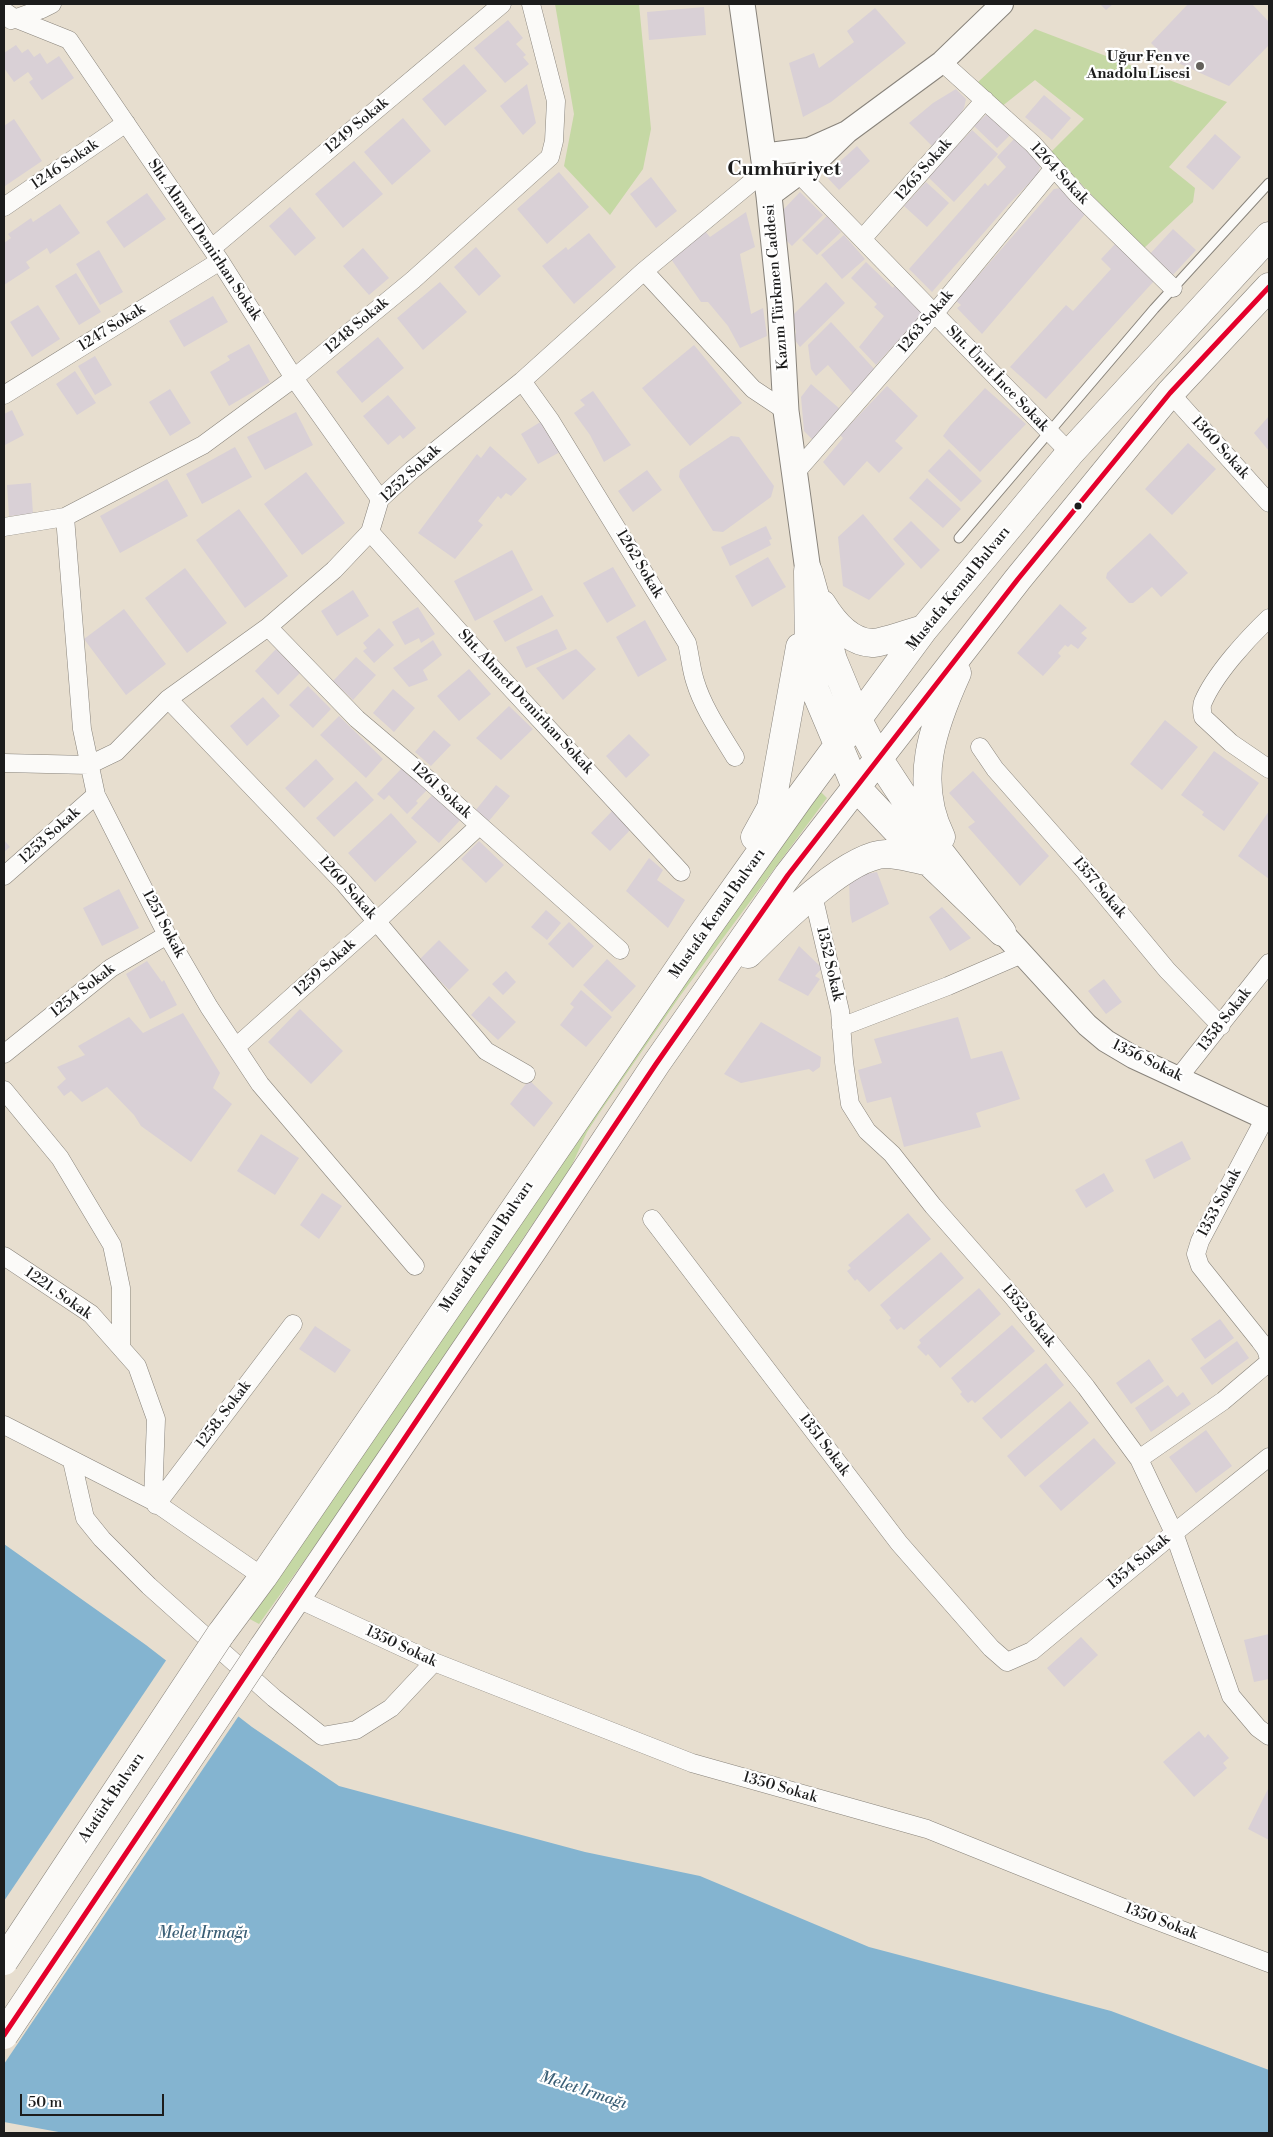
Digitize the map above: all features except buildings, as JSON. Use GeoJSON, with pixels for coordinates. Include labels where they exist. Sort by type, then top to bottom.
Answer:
{"type":"FeatureCollection","features":[{"type":"Feature","properties":{"kind":"highway","name":"Mustafa Kemal Bulvarı"},"geometry":{"type":"LineString","coordinates":[[220,1635],[263,1577],[702,935],[924,629],[1070,453],[1269,236]]}},
{"type":"Feature","properties":{"kind":"highway"},"geometry":{"type":"LineString","coordinates":[[4,2034],[296,1598],[702,998],[788,875],[1018,578],[1170,393],[1269,287]]}},
{"type":"Feature","properties":{"kind":"highway"},"geometry":{"type":"LineString","coordinates":[[808,570],[816,596],[830,618],[849,636],[872,643],[924,629]]}},
{"type":"Feature","properties":{"kind":"highway"},"geometry":{"type":"LineString","coordinates":[[808,570],[833,660],[858,720],[878,758],[939,851],[1002,932]]}},
{"type":"Feature","properties":{"kind":"highway"},"geometry":{"type":"LineString","coordinates":[[808,570],[809,660],[815,690],[856,787],[903,837],[1002,932]]}},
{"type":"Feature","properties":{"kind":"highway"},"geometry":{"type":"LineString","coordinates":[[702,935],[771,808],[800,646],[808,570]]}},
{"type":"Feature","properties":{"kind":"highway"},"geometry":{"type":"LineString","coordinates":[[962,881],[933,821],[926,776],[934,727],[974,636]]}},
{"type":"Feature","properties":{"kind":"highway"},"geometry":{"type":"LineString","coordinates":[[702,998],[782,921],[831,880],[864,859],[886,854],[928,861]]}},
{"type":"Feature","properties":{"kind":"highway","name":"Atatürk Bulvarı"},"geometry":{"type":"LineString","coordinates":[[4,1962],[220,1635]]}},
{"type":"Feature","properties":{"kind":"main road","name":"Kazım Türkmen Caddesi"},"geometry":{"type":"LineString","coordinates":[[742,4],[769,196],[780,303],[786,411],[808,570]]}},
{"type":"Feature","properties":{"kind":"street"},"geometry":{"type":"LineString","coordinates":[[7,18],[42,10],[52,4]]}},
{"type":"Feature","properties":{"kind":"street","name":"1249 Sokak"},"geometry":{"type":"LineString","coordinates":[[216,255],[502,4]]}},
{"type":"Feature","properties":{"kind":"street","name":"1248 Sokak"},"geometry":{"type":"LineString","coordinates":[[4,527],[66,517],[203,445],[294,378],[413,280],[550,157],[554,141],[556,101],[531,4]]}},
{"type":"Feature","properties":{"kind":"street"},"geometry":{"type":"LineString","coordinates":[[769,196],[820,158],[847,132],[942,62],[994,6]]}},
{"type":"Feature","properties":{"kind":"street","name":"Sht. Ahmet Demirhan Sokak"},"geometry":{"type":"LineString","coordinates":[[7,18],[69,40],[216,255],[294,378],[380,499]]}},
{"type":"Feature","properties":{"kind":"street","name":"1264 Sokak"},"geometry":{"type":"LineString","coordinates":[[942,62],[1033,144],[1078,195],[1173,288]]}},
{"type":"Feature","properties":{"kind":"street","name":"1265 Sokak"},"geometry":{"type":"LineString","coordinates":[[862,239],[985,100]]}},
{"type":"Feature","properties":{"kind":"street","name":"1246 Sokak"},"geometry":{"type":"LineString","coordinates":[[4,207],[126,123]]}},
{"type":"Feature","properties":{"kind":"street"},"geometry":{"type":"LineString","coordinates":[[764,163],[809,149],[847,132]]}},
{"type":"Feature","properties":{"kind":"street","name":"1252 Sokak"},"geometry":{"type":"LineString","coordinates":[[4,763],[89,765],[116,752],[168,699],[268,627],[334,570],[370,532],[380,499],[412,470],[522,381],[764,163]]}},
{"type":"Feature","properties":{"kind":"street","name":"1263 Sokak"},"geometry":{"type":"LineString","coordinates":[[796,473],[934,314],[1054,168]]}},
{"type":"Feature","properties":{"kind":"street","name":"Sht. Ümit İnce Sokak"},"geometry":{"type":"LineString","coordinates":[[799,174],[1070,453]]}},
{"type":"Feature","properties":{"kind":"street","name":"1247 Sokak"},"geometry":{"type":"LineString","coordinates":[[4,395],[216,255]]}},
{"type":"Feature","properties":{"kind":"street"},"geometry":{"type":"LineString","coordinates":[[644,271],[753,389],[786,411]]}},
{"type":"Feature","properties":{"kind":"street","name":"1262 Sokak"},"geometry":{"type":"LineString","coordinates":[[522,381],[550,420],[687,643],[695,681],[700,693],[718,730],[735,757]]}},
{"type":"Feature","properties":{"kind":"street","name":"1360 Sokak"},"geometry":{"type":"LineString","coordinates":[[1170,393],[1269,503]]}},
{"type":"Feature","properties":{"kind":"street","name":"1251 Sokak"},"geometry":{"type":"LineString","coordinates":[[66,517],[82,729],[96,795],[167,936],[260,1084],[414,1266]]}},
{"type":"Feature","properties":{"kind":"street","name":"Sht. Ahmet Demirhan Sokak"},"geometry":{"type":"LineString","coordinates":[[370,532],[482,657],[681,872]]}},
{"type":"Feature","properties":{"kind":"street"},"geometry":{"type":"LineString","coordinates":[[1269,618],[1250,636],[1226,667],[1202,704],[1203,717],[1231,743],[1269,769]]}},
{"type":"Feature","properties":{"kind":"street","name":"1261 Sokak"},"geometry":{"type":"LineString","coordinates":[[268,627],[357,719],[423,774],[620,950]]}},
{"type":"Feature","properties":{"kind":"street","name":"1260 Sokak"},"geometry":{"type":"LineString","coordinates":[[168,699],[344,883],[486,1051],[526,1074]]}},
{"type":"Feature","properties":{"kind":"street","name":"1357 Sokak"},"geometry":{"type":"LineString","coordinates":[[980,747],[995,769],[1084,870],[1167,970],[1221,1026]]}},
{"type":"Feature","properties":{"kind":"street","name":"1253 Sokak"},"geometry":{"type":"LineString","coordinates":[[4,876],[96,795]]}},
{"type":"Feature","properties":{"kind":"street","name":"1259 Sokak"},"geometry":{"type":"LineString","coordinates":[[236,1048],[479,826]]}},
{"type":"Feature","properties":{"kind":"street","name":"1352 Sokak"},"geometry":{"type":"LineString","coordinates":[[814,894],[840,1011],[850,1104],[867,1131],[892,1154],[933,1206],[1014,1297],[1086,1387],[1139,1459],[1174,1533],[1231,1696],[1258,1728],[1269,1736]]}},
{"type":"Feature","properties":{"kind":"street","name":"1356 Sokak"},"geometry":{"type":"LineString","coordinates":[[1002,932],[1087,1025],[1106,1041],[1133,1057],[1267,1119]]}},
{"type":"Feature","properties":{"kind":"street","name":"1254 Sokak"},"geometry":{"type":"LineString","coordinates":[[4,1054],[111,968],[167,936]]}},
{"type":"Feature","properties":{"kind":"street"},"geometry":{"type":"LineString","coordinates":[[841,1027],[948,986],[1022,954]]}},
{"type":"Feature","properties":{"kind":"street","name":"1358 Sokak"},"geometry":{"type":"LineString","coordinates":[[1179,1077],[1269,963]]}},
{"type":"Feature","properties":{"kind":"street"},"geometry":{"type":"LineString","coordinates":[[4,1090],[60,1158],[112,1245],[121,1288],[121,1348]]}},
{"type":"Feature","properties":{"kind":"street","name":"1353 Sokak"},"geometry":{"type":"LineString","coordinates":[[1139,1459],[1223,1400],[1269,1361],[1266,1349],[1200,1266],[1196,1254],[1200,1242],[1267,1119]]}},
{"type":"Feature","properties":{"kind":"street","name":"1351 Sokak"},"geometry":{"type":"LineString","coordinates":[[652,1219],[899,1543],[991,1648],[1007,1662]]}},
{"type":"Feature","properties":{"kind":"street","name":"1221. Sokak"},"geometry":{"type":"LineString","coordinates":[[4,1256],[91,1314],[137,1366],[156,1419],[154,1503]]}},
{"type":"Feature","properties":{"kind":"street","name":"1258. Sokak"},"geometry":{"type":"LineString","coordinates":[[154,1503],[293,1324]]}},
{"type":"Feature","properties":{"kind":"street"},"geometry":{"type":"LineString","coordinates":[[4,1425],[154,1503],[263,1577]]}},
{"type":"Feature","properties":{"kind":"street","name":"1354 Sokak"},"geometry":{"type":"LineString","coordinates":[[1007,1662],[1032,1652],[1174,1533],[1269,1457]]}},
{"type":"Feature","properties":{"kind":"street"},"geometry":{"type":"LineString","coordinates":[[72,1461],[85,1518],[102,1538],[149,1586],[274,1698],[322,1736],[356,1730],[391,1708],[434,1662]]}},
{"type":"Feature","properties":{"kind":"street","name":"1350 Sokak"},"geometry":{"type":"LineString","coordinates":[[296,1598],[434,1662],[692,1763],[927,1829],[1139,1914],[1269,1963]]}},
{"type":"Feature","properties":{"kind":"lane"},"geometry":{"type":"LineString","coordinates":[[959,538],[1173,288],[1269,183]]}},
{"type":"Feature","properties":{"kind":"green space"},"geometry":{"type":"Polygon","coordinates":[[[555,4],[639,4],[651,129],[643,169],[610,215],[564,166],[574,114],[555,4]]]}},
{"type":"Feature","properties":{"kind":"green space"},"geometry":{"type":"Polygon","coordinates":[[[1035,29],[1227,102],[1169,167],[1195,188],[1193,202],[1143,249],[1051,152],[1084,119],[1035,80],[1001,107],[978,82],[1035,29]]]}},
{"type":"Feature","properties":{"kind":"green space"},"geometry":{"type":"Polygon","coordinates":[[[818,789],[827,798],[680,996],[600,1112],[587,1132],[571,1167],[342,1508],[259,1624],[246,1617],[818,789]]]}},
{"type":"Feature","properties":{"kind":"water","name":"Melet Irmağı"},"geometry":{"type":"Polygon","coordinates":[[[4,1544],[146,1645],[252,1727],[339,1786],[585,1852],[700,1876],[869,1947],[1111,2011],[1269,2070],[1269,2133],[64,2133],[4,2122],[4,1544]]]}},
{"type":"Feature","properties":{"kind":"pier"},"geometry":{"type":"Polygon","coordinates":[[[167,1659],[240,1714],[4,2064],[4,1901],[167,1659]]]}},
{"type":"Feature","properties":{"kind":"transit line"},"geometry":{"type":"LineString","coordinates":[[4,2035],[656,1064],[788,875],[1018,579],[1170,393],[1269,287]]}},
{"type":"Feature","properties":{"kind":"place","name":"Uğur Fen ve Anadolu Lisesi"},"geometry":{"type":"Point","coordinates":[1200,66]}},
{"type":"Feature","properties":{"kind":"district","name":"Cumhuriyet"},"geometry":{"type":"Point","coordinates":[784,170]}}]}
